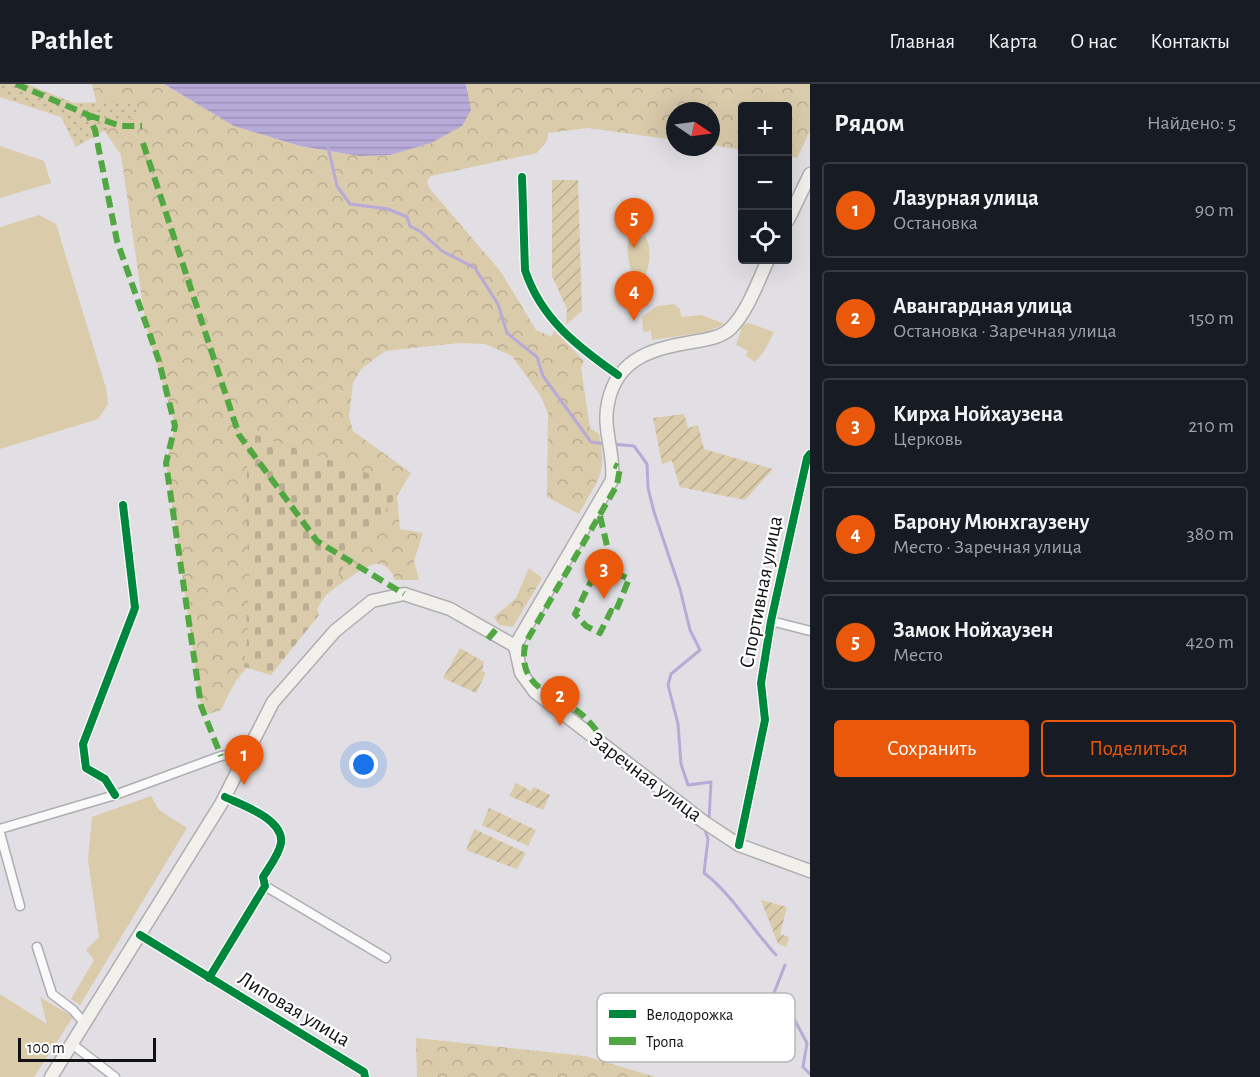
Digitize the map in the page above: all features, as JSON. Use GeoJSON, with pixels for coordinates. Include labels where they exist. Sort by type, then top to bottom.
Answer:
{"type":"FeatureCollection","features":[{"type":"Feature","properties":{"kind":"main road"},"geometry":{"type":"LineString","coordinates":[[792,212],[810,174]]}},
{"type":"Feature","properties":{"kind":"main road"},"geometry":{"type":"LineString","coordinates":[[51,1077],[225,797],[273,702],[286,684],[334,631],[372,601],[404,594],[450,609],[514,646],[607,493],[612,480],[614,465],[608,432],[607,405],[618,375],[633,360],[650,351],[713,338],[731,328],[766,264]]}},
{"type":"Feature","properties":{"kind":"main road","name":"Заречная улица"},"geometry":{"type":"LineString","coordinates":[[514,646],[521,673],[535,692],[704,822],[739,845],[810,871]]}},
{"type":"Feature","properties":{"kind":"street"},"geometry":{"type":"LineString","coordinates":[[522,177],[525,270],[529,284],[547,315],[574,344],[618,375]]}},
{"type":"Feature","properties":{"kind":"street","name":"Спортивная улица"},"geometry":{"type":"LineString","coordinates":[[739,845],[765,720],[761,683],[771,621],[810,454]]}},
{"type":"Feature","properties":{"kind":"street"},"geometry":{"type":"LineString","coordinates":[[115,795],[105,779],[86,768],[83,744],[135,608],[123,505]]}},
{"type":"Feature","properties":{"kind":"street"},"geometry":{"type":"LineString","coordinates":[[771,621],[810,631]]}},
{"type":"Feature","properties":{"kind":"street"},"geometry":{"type":"LineString","coordinates":[[0,829],[115,795],[221,756],[233,754],[243,758]]}},
{"type":"Feature","properties":{"kind":"street"},"geometry":{"type":"LineString","coordinates":[[208,978],[265,886],[263,877],[278,853],[280,834],[272,823],[225,797]]}},
{"type":"Feature","properties":{"kind":"street"},"geometry":{"type":"LineString","coordinates":[[0,833],[20,906]]}},
{"type":"Feature","properties":{"kind":"street"},"geometry":{"type":"LineString","coordinates":[[265,886],[386,958]]}},
{"type":"Feature","properties":{"kind":"street","name":"Липовая улица"},"geometry":{"type":"LineString","coordinates":[[140,935],[364,1072],[365,1077]]}},
{"type":"Feature","properties":{"kind":"street"},"geometry":{"type":"LineString","coordinates":[[37,946],[52,994],[74,1010],[85,1024]]}},
{"type":"Feature","properties":{"kind":"street"},"geometry":{"type":"LineString","coordinates":[[72,1044],[115,1077]]}},
{"type":"Feature","properties":{"kind":"green space"},"geometry":{"type":"Polygon","coordinates":[[[0,84],[27,84],[74,103],[135,101],[137,117],[116,124],[76,147],[61,117],[0,97],[0,84]]]}},
{"type":"Feature","properties":{"kind":"green space"},"geometry":{"type":"Polygon","coordinates":[[[92,84],[164,84],[234,126],[304,147],[359,156],[390,155],[431,143],[468,89],[466,84],[810,84],[810,131],[797,158],[792,157],[792,102],[738,102],[738,149],[720,146],[720,102],[666,102],[666,139],[588,128],[548,133],[548,139],[537,153],[431,176],[427,181],[430,189],[501,272],[536,330],[552,337],[554,330],[584,361],[581,368],[590,428],[599,434],[601,448],[601,468],[596,485],[579,514],[547,497],[548,413],[540,395],[512,356],[485,344],[459,343],[385,351],[361,369],[353,383],[349,416],[353,431],[411,473],[397,496],[400,529],[423,533],[414,561],[419,580],[395,580],[388,568],[375,564],[344,581],[302,615],[261,653],[236,681],[221,710],[209,714],[201,706],[166,463],[175,426],[146,326],[121,155],[102,127],[92,84]]]}},
{"type":"Feature","properties":{"kind":"green space"},"geometry":{"type":"Polygon","coordinates":[[[0,146],[44,161],[51,183],[0,198],[0,146]]]}},
{"type":"Feature","properties":{"kind":"green space"},"geometry":{"type":"Polygon","coordinates":[[[552,180],[578,180],[582,311],[566,325],[567,309],[552,276],[552,180]]]}},
{"type":"Feature","properties":{"kind":"green space"},"geometry":{"type":"Polygon","coordinates":[[[39,215],[56,224],[106,388],[108,404],[98,419],[0,449],[0,227],[39,215]]]}},
{"type":"Feature","properties":{"kind":"green space"},"geometry":{"type":"Polygon","coordinates":[[[645,236],[649,247],[648,265],[643,282],[636,283],[628,260],[628,243],[630,237],[645,236]]]}},
{"type":"Feature","properties":{"kind":"green space"},"geometry":{"type":"Polygon","coordinates":[[[674,304],[680,309],[681,317],[701,315],[725,324],[706,332],[652,340],[651,331],[643,332],[642,317],[657,306],[674,304]]]}},
{"type":"Feature","properties":{"kind":"green space"},"geometry":{"type":"Polygon","coordinates":[[[749,323],[774,332],[765,350],[755,362],[746,356],[748,351],[736,345],[743,324],[749,323]]]}},
{"type":"Feature","properties":{"kind":"green space"},"geometry":{"type":"Polygon","coordinates":[[[684,414],[688,428],[698,425],[704,449],[773,469],[745,500],[680,487],[672,461],[662,464],[653,418],[684,414]]]}},
{"type":"Feature","properties":{"kind":"green space"},"geometry":{"type":"Polygon","coordinates":[[[248,432],[390,481],[395,486],[397,496],[345,565],[317,609],[319,615],[271,675],[244,667],[248,632],[246,612],[250,592],[246,513],[248,432]]]}},
{"type":"Feature","properties":{"kind":"green space"},"geometry":{"type":"Polygon","coordinates":[[[529,568],[542,578],[513,627],[499,625],[494,617],[516,598],[529,568]]]}},
{"type":"Feature","properties":{"kind":"green space"},"geometry":{"type":"Polygon","coordinates":[[[460,648],[484,662],[482,671],[486,673],[476,693],[443,678],[460,648]]]}},
{"type":"Feature","properties":{"kind":"green space"},"geometry":{"type":"Polygon","coordinates":[[[516,783],[531,791],[534,787],[550,795],[543,810],[509,796],[516,783]]]}},
{"type":"Feature","properties":{"kind":"green space"},"geometry":{"type":"Polygon","coordinates":[[[151,796],[159,810],[187,828],[80,1005],[71,999],[94,960],[86,950],[99,937],[88,860],[92,817],[151,796]]]}},
{"type":"Feature","properties":{"kind":"green space"},"geometry":{"type":"Polygon","coordinates":[[[489,808],[536,830],[528,846],[482,825],[489,808]]]}},
{"type":"Feature","properties":{"kind":"green space"},"geometry":{"type":"Polygon","coordinates":[[[474,829],[526,853],[517,869],[466,850],[474,829]]]}},
{"type":"Feature","properties":{"kind":"green space"},"geometry":{"type":"Polygon","coordinates":[[[761,900],[787,907],[780,934],[789,937],[786,947],[778,944],[761,900]]]}},
{"type":"Feature","properties":{"kind":"green space"},"geometry":{"type":"Polygon","coordinates":[[[0,994],[47,1024],[40,997],[73,1017],[34,1077],[0,1077],[0,994]]]}},
{"type":"Feature","properties":{"kind":"green space"},"geometry":{"type":"Polygon","coordinates":[[[416,1038],[585,1056],[597,1060],[597,1062],[605,1062],[656,1077],[417,1077],[416,1038]]]}},
{"type":"Feature","properties":{"kind":"shaded area"},"geometry":{"type":"Polygon","coordinates":[[[164,84],[466,84],[471,110],[462,126],[431,143],[390,155],[359,156],[300,146],[234,126],[164,84]]]}},
{"type":"Feature","properties":{"kind":"waterway"},"geometry":{"type":"LineString","coordinates":[[328,147],[337,186],[350,204],[388,209],[407,217],[410,226],[421,232],[442,251],[475,268],[498,304],[507,333],[537,357],[543,376],[591,442],[606,444]]}},
{"type":"Feature","properties":{"kind":"waterway"},"geometry":{"type":"LineString","coordinates":[[612,444],[634,446],[647,464],[648,488],[654,512],[680,589],[690,630],[700,650],[671,674],[668,685],[678,724],[681,764],[688,785],[711,782],[709,820]]}},
{"type":"Feature","properties":{"kind":"waterway"},"geometry":{"type":"LineString","coordinates":[[705,830],[708,839],[704,873],[732,901],[776,955]]}},
{"type":"Feature","properties":{"kind":"waterway"},"geometry":{"type":"LineString","coordinates":[[774,993],[785,965]]}},
{"type":"Feature","properties":{"kind":"waterway"},"geometry":{"type":"LineString","coordinates":[[795,1021],[807,1043],[803,1067],[810,1074]]}},
{"type":"Feature","properties":{"kind":"marked path"},"geometry":{"type":"LineString","coordinates":[[16,84],[88,115],[95,130],[117,241],[159,361],[175,426],[166,463],[201,706],[221,756]]}},
{"type":"Feature","properties":{"kind":"marked path"},"geometry":{"type":"LineString","coordinates":[[88,115],[121,126],[142,126]]}},
{"type":"Feature","properties":{"kind":"marked path"},"geometry":{"type":"LineString","coordinates":[[143,143],[239,435],[317,541],[404,594]]}},
{"type":"Feature","properties":{"kind":"marked path"},"geometry":{"type":"LineString","coordinates":[[595,745],[601,736],[579,713],[534,683],[528,675],[524,655],[526,642],[617,485],[620,468],[614,465]]}},
{"type":"Feature","properties":{"kind":"marked path"},"geometry":{"type":"LineString","coordinates":[[600,516],[613,571]]}},
{"type":"Feature","properties":{"kind":"marked path"},"geometry":{"type":"LineString","coordinates":[[599,565],[629,579],[615,613],[611,611],[600,633],[586,626],[575,614],[599,565]]}},
{"type":"Feature","properties":{"kind":"marked path"},"geometry":{"type":"LineString","coordinates":[[488,639],[498,627]]}},
{"type":"Feature","properties":{"kind":"cycle path"},"geometry":{"type":"LineString","coordinates":[[522,177],[525,270],[532,287],[562,330],[618,375]]}},
{"type":"Feature","properties":{"kind":"cycle path"},"geometry":{"type":"LineString","coordinates":[[739,845],[765,720],[761,683],[771,621],[807,458],[810,454]]}},
{"type":"Feature","properties":{"kind":"cycle path"},"geometry":{"type":"LineString","coordinates":[[115,795],[105,779],[86,768],[83,744],[135,608],[123,505]]}},
{"type":"Feature","properties":{"kind":"cycle path"},"geometry":{"type":"LineString","coordinates":[[209,978],[265,886],[263,877],[281,843],[280,834],[269,820],[225,797]]}},
{"type":"Feature","properties":{"kind":"cycle path"},"geometry":{"type":"LineString","coordinates":[[140,935],[364,1072],[365,1077]]}},
{"type":"Feature","properties":{"kind":"place","name":"Замок Нойхаузен"},"geometry":{"type":"Point","coordinates":[634,248]}},
{"type":"Feature","properties":{"kind":"place","name":"Барону Мюнхгаузену"},"geometry":{"type":"Point","coordinates":[634,321]}},
{"type":"Feature","properties":{"kind":"place","name":"Кирха Нойхаузена"},"geometry":{"type":"Point","coordinates":[604,599]}},
{"type":"Feature","properties":{"kind":"place","name":"Авангардная улица"},"geometry":{"type":"Point","coordinates":[560,726]}},
{"type":"Feature","properties":{"kind":"place","name":"Лазурная улица"},"geometry":{"type":"Point","coordinates":[244,785]}}]}
